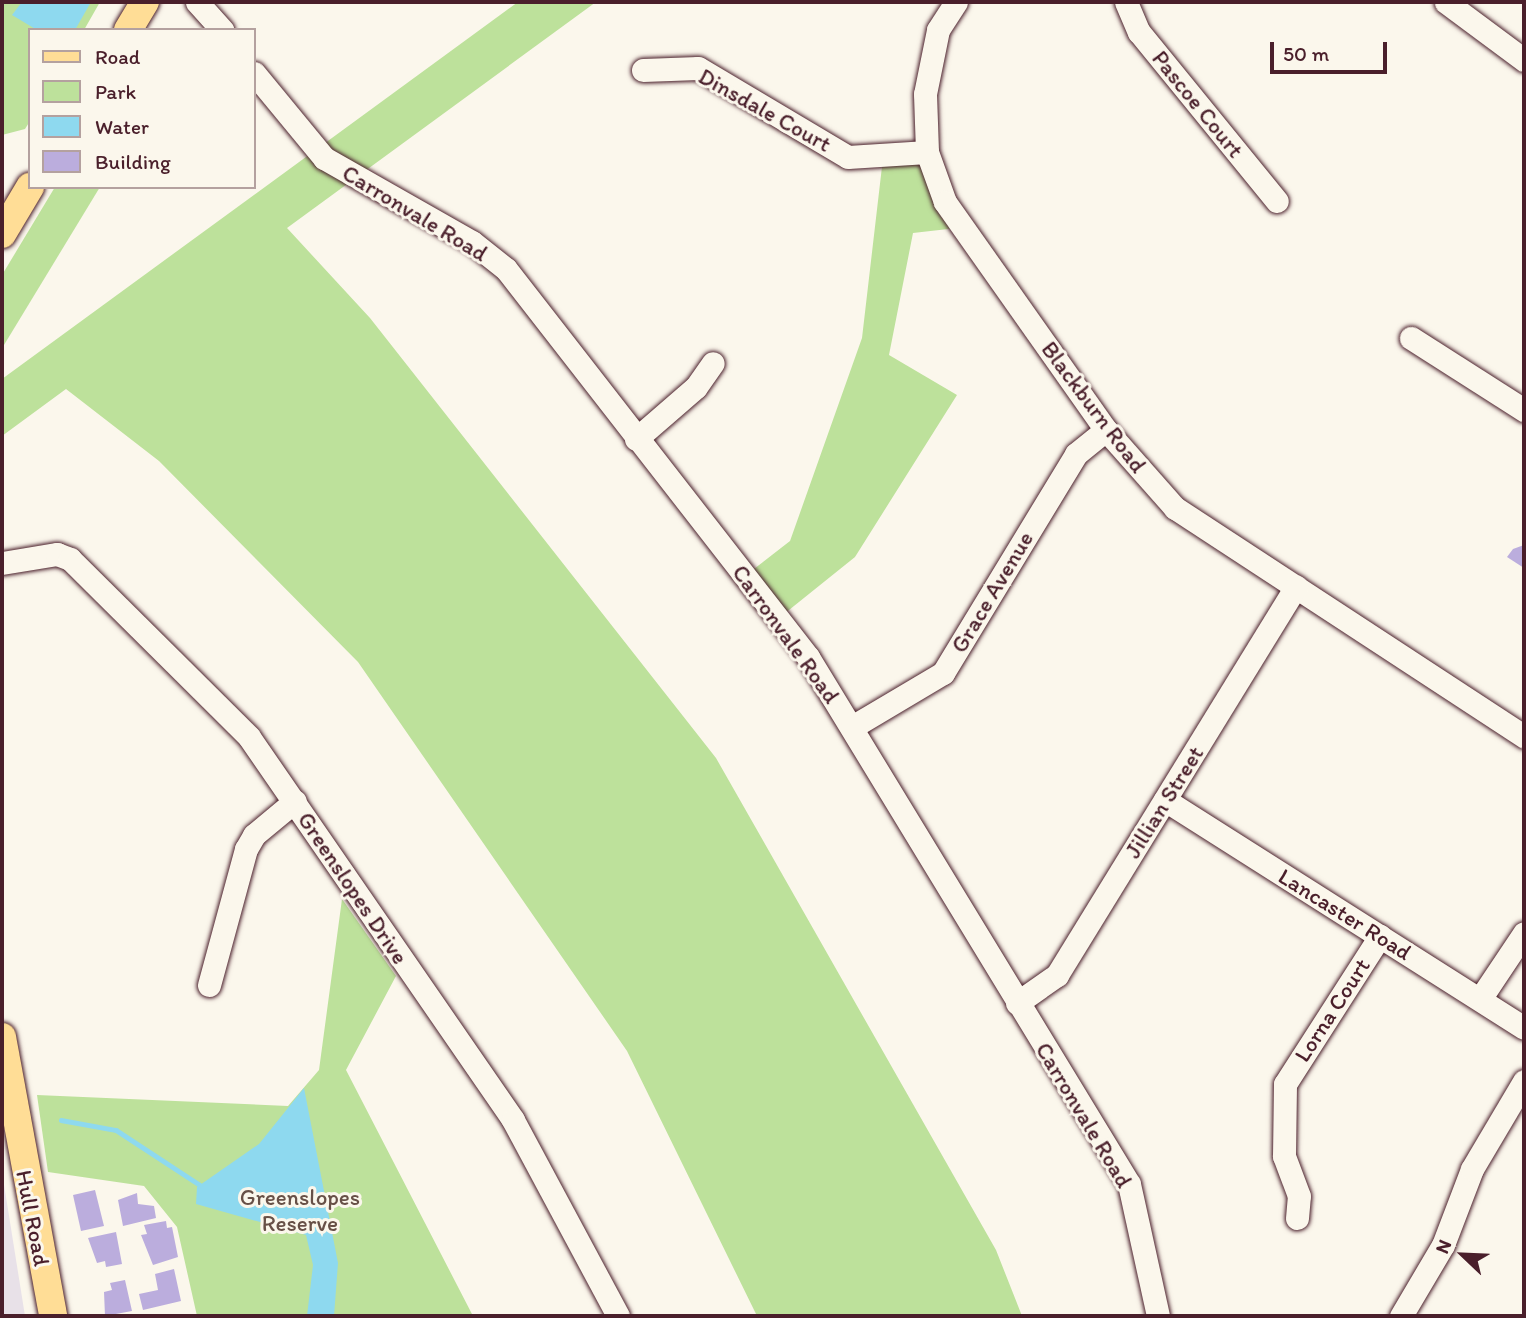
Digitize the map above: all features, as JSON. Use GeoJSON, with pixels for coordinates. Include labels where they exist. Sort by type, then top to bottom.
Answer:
{"type":"FeatureCollection","features":[{"type":"Feature","properties":{"kind":"main road"},"geometry":{"type":"LineString","coordinates":[[129,28],[145,2]]}},
{"type":"Feature","properties":{"kind":"main road"},"geometry":{"type":"LineString","coordinates":[[2,234],[29,189]]}},
{"type":"Feature","properties":{"kind":"main road","name":"Hull Road"},"geometry":{"type":"LineString","coordinates":[[2,1037],[53,1316]]}},
{"type":"Feature","properties":{"kind":"street"},"geometry":{"type":"LineString","coordinates":[[197,2],[220,28]]}},
{"type":"Feature","properties":{"kind":"street","name":"Blackburn Road"},"geometry":{"type":"LineString","coordinates":[[956,2],[939,30],[925,94],[927,152],[945,202],[1106,430],[1175,508],[1524,736]]}},
{"type":"Feature","properties":{"kind":"street","name":"Pascoe Court"},"geometry":{"type":"LineString","coordinates":[[1126,2],[1139,32],[1277,201]]}},
{"type":"Feature","properties":{"kind":"street"},"geometry":{"type":"LineString","coordinates":[[1446,2],[1524,60]]}},
{"type":"Feature","properties":{"kind":"street","name":"Dinsdale Court"},"geometry":{"type":"LineString","coordinates":[[643,70],[698,68],[848,157],[927,152]]}},
{"type":"Feature","properties":{"kind":"street","name":"Carronvale Road"},"geometry":{"type":"LineString","coordinates":[[256,75],[324,158],[472,242],[506,269],[808,657],[1129,1184],[1158,1316]]}},
{"type":"Feature","properties":{"kind":"street"},"geometry":{"type":"LineString","coordinates":[[1411,338],[1524,410]]}},
{"type":"Feature","properties":{"kind":"street"},"geometry":{"type":"LineString","coordinates":[[636,439],[696,387],[713,363]]}},
{"type":"Feature","properties":{"kind":"street","name":"Grace Avenue"},"geometry":{"type":"LineString","coordinates":[[852,727],[943,673],[1076,454],[1106,430]]}},
{"type":"Feature","properties":{"kind":"street","name":"Greenslopes Drive"},"geometry":{"type":"LineString","coordinates":[[2,564],[57,555],[79,567],[249,737],[513,1120],[618,1316]]}},
{"type":"Feature","properties":{"kind":"street","name":"Jillian Street"},"geometry":{"type":"LineString","coordinates":[[1017,1003],[1057,975],[1296,587]]}},
{"type":"Feature","properties":{"kind":"street","name":"Lancaster Road"},"geometry":{"type":"LineString","coordinates":[[1165,800],[1524,1028]]}},
{"type":"Feature","properties":{"kind":"street"},"geometry":{"type":"LineString","coordinates":[[209,985],[246,849],[254,835],[295,802]]}},
{"type":"Feature","properties":{"kind":"street"},"geometry":{"type":"LineString","coordinates":[[1480,999],[1524,933]]}},
{"type":"Feature","properties":{"kind":"street","name":"Lorna Court"},"geometry":{"type":"LineString","coordinates":[[1297,1218],[1299,1196],[1284,1156],[1285,1084],[1380,936]]}},
{"type":"Feature","properties":{"kind":"street"},"geometry":{"type":"LineString","coordinates":[[1401,1316],[1443,1245],[1472,1170],[1524,1081]]}},
{"type":"Feature","properties":{"kind":"shaded area"},"geometry":{"type":"Polygon","coordinates":[[[2,1172],[25,1316],[2,1316],[2,1172]]]}},
{"type":"Feature","properties":{"kind":"green space"},"geometry":{"type":"Polygon","coordinates":[[[2,2],[100,2],[85,28],[28,28],[28,124],[25,129],[2,135],[2,2]]]}},
{"type":"Feature","properties":{"kind":"green space"},"geometry":{"type":"Polygon","coordinates":[[[518,2],[596,2],[287,228],[370,318],[716,758],[996,1250],[1022,1316],[757,1316],[627,1051],[358,662],[159,461],[66,389],[2,436],[2,379],[518,2]]]}},
{"type":"Feature","properties":{"kind":"green space"},"geometry":{"type":"Polygon","coordinates":[[[926,155],[957,228],[913,233],[889,355],[957,395],[855,557],[784,614],[750,572],[790,541],[862,338],[883,158],[926,155]]]}},
{"type":"Feature","properties":{"kind":"green space"},"geometry":{"type":"Polygon","coordinates":[[[54,189],[99,189],[4,345],[2,275],[54,189]]]}},
{"type":"Feature","properties":{"kind":"green space","name":"Greenslopes Reserve"},"geometry":{"type":"Polygon","coordinates":[[[342,899],[396,976],[346,1070],[473,1316],[197,1316],[177,1227],[144,1186],[48,1172],[37,1095],[288,1106],[319,1070],[342,899]]]}},
{"type":"Feature","properties":{"kind":"water"},"geometry":{"type":"Polygon","coordinates":[[[22,2],[91,2],[76,28],[34,28],[12,15],[22,2]]]}},
{"type":"Feature","properties":{"kind":"water"},"geometry":{"type":"Polygon","coordinates":[[[304,1088],[338,1263],[334,1316],[307,1316],[313,1265],[306,1235],[196,1204],[197,1187],[259,1144],[304,1088]]]}},
{"type":"Feature","properties":{"kind":"building"},"geometry":{"type":"Polygon","coordinates":[[[1524,545],[1524,568],[1507,557],[1513,549],[1524,545]]]}},
{"type":"Feature","properties":{"kind":"building"},"geometry":{"type":"Polygon","coordinates":[[[95,1190],[104,1226],[81,1231],[73,1195],[95,1190]]]}},
{"type":"Feature","properties":{"kind":"building"},"geometry":{"type":"Polygon","coordinates":[[[137,1193],[138,1204],[154,1206],[156,1218],[123,1226],[118,1200],[137,1193]]]}},
{"type":"Feature","properties":{"kind":"building"},"geometry":{"type":"Polygon","coordinates":[[[166,1221],[167,1228],[172,1227],[178,1257],[153,1265],[141,1235],[147,1234],[144,1225],[166,1221]]]}},
{"type":"Feature","properties":{"kind":"building"},"geometry":{"type":"Polygon","coordinates":[[[116,1232],[122,1264],[106,1267],[105,1261],[97,1263],[88,1238],[116,1232]]]}},
{"type":"Feature","properties":{"kind":"building"},"geometry":{"type":"Polygon","coordinates":[[[174,1269],[181,1301],[143,1310],[139,1294],[158,1290],[155,1274],[174,1269]]]}},
{"type":"Feature","properties":{"kind":"building"},"geometry":{"type":"Polygon","coordinates":[[[125,1280],[132,1311],[105,1316],[104,1292],[112,1290],[110,1283],[125,1280]]]}},
{"type":"Feature","properties":{"kind":"waterway"},"geometry":{"type":"LineString","coordinates":[[61,1120],[116,1130],[200,1185]]}}]}
